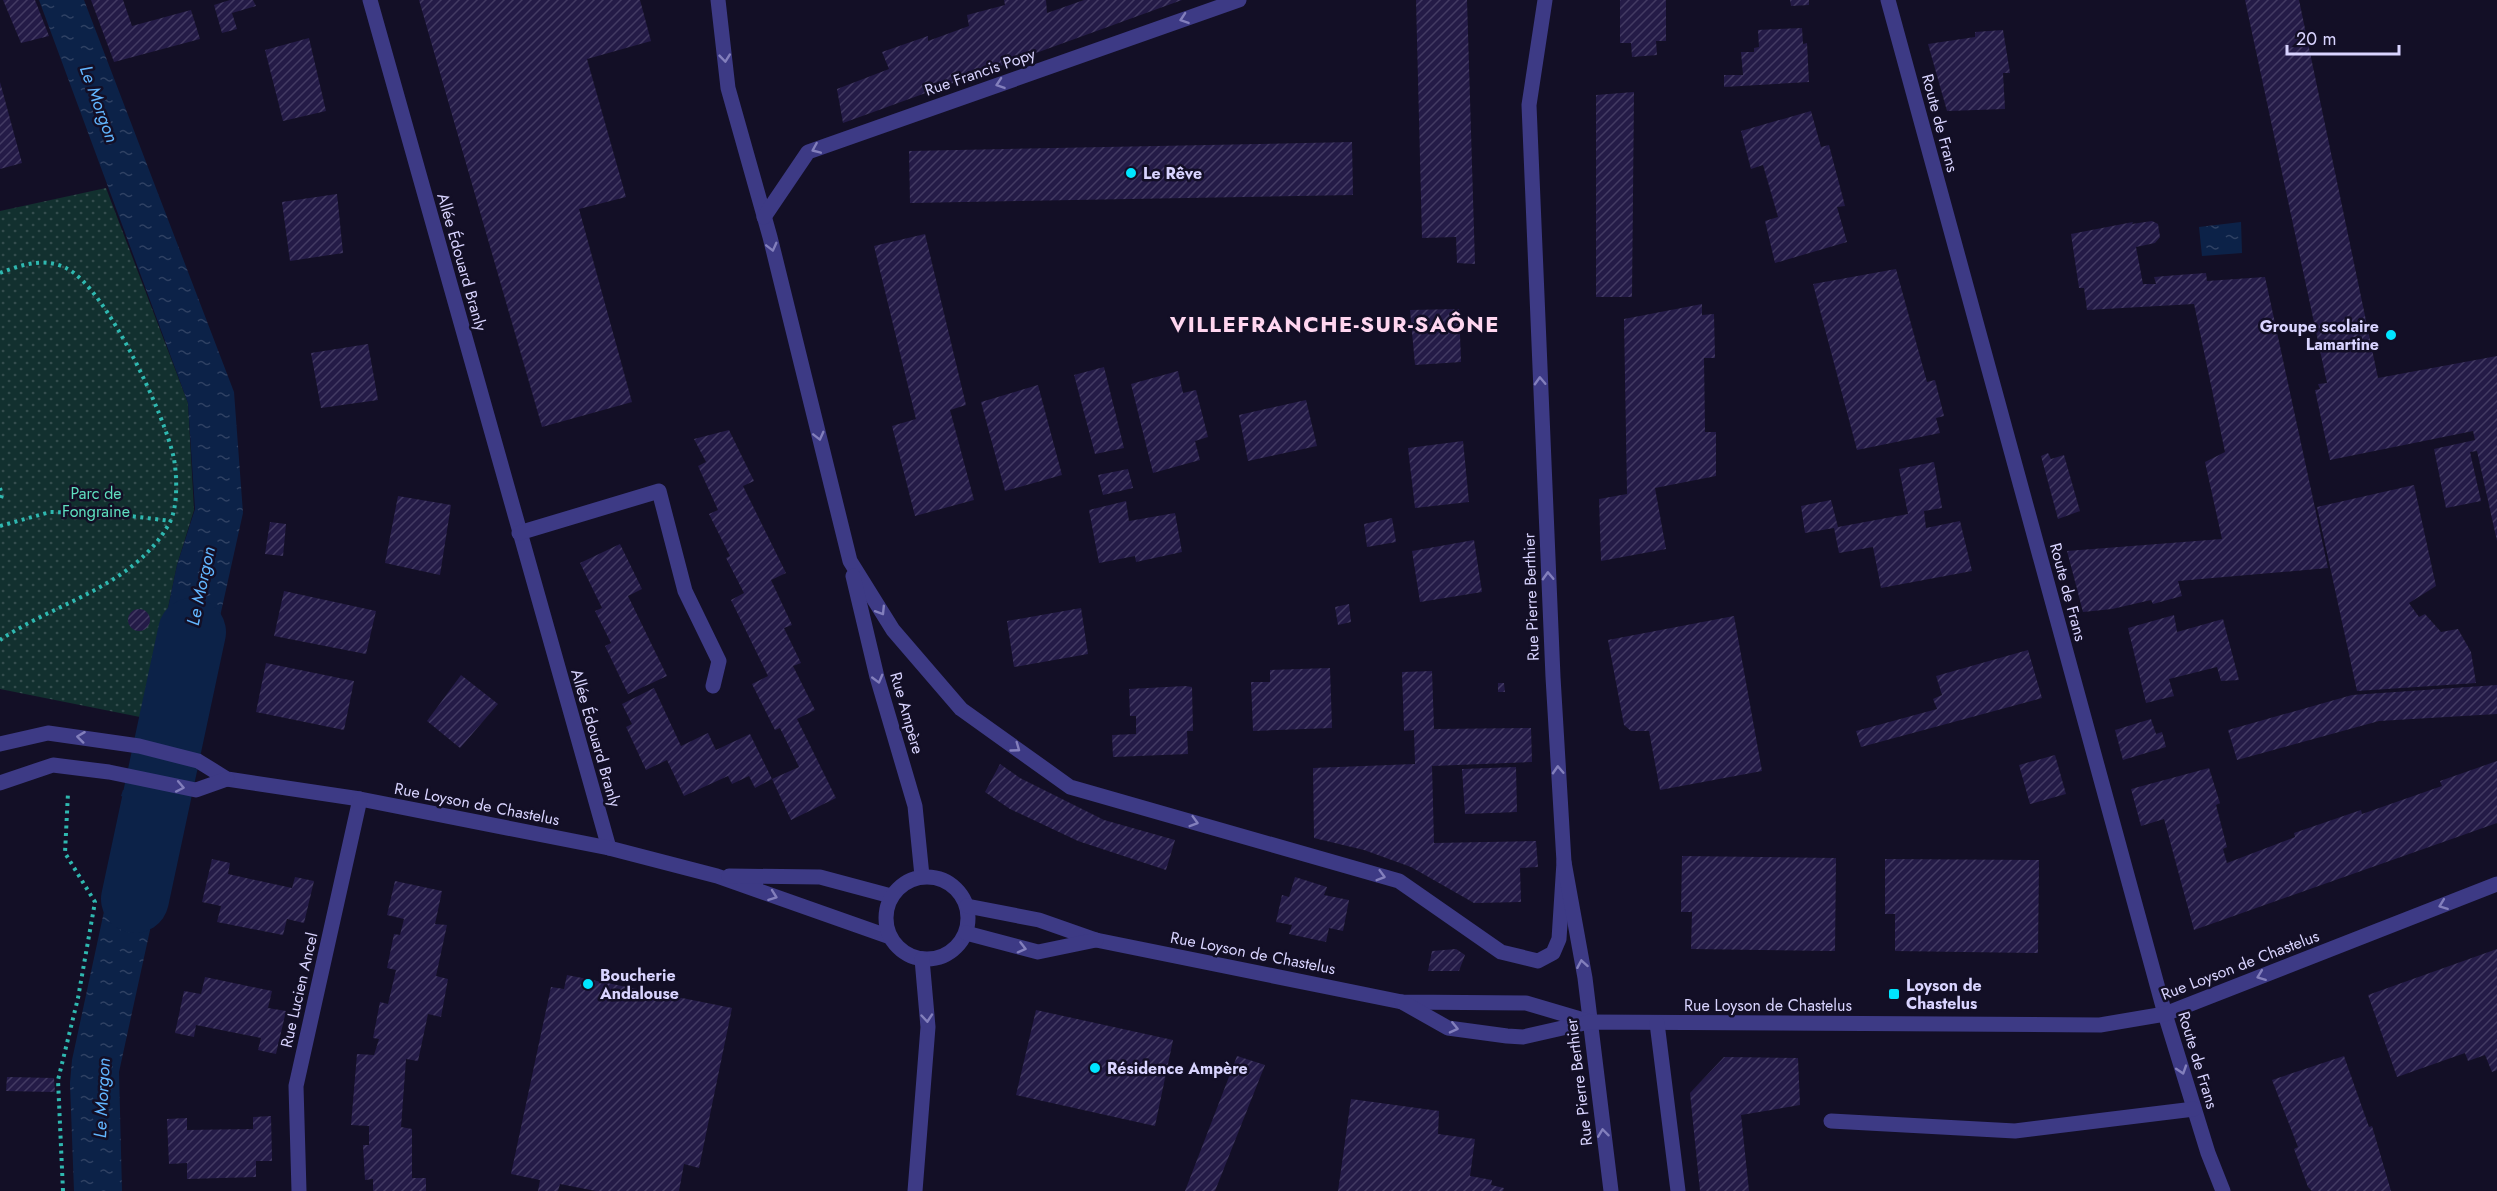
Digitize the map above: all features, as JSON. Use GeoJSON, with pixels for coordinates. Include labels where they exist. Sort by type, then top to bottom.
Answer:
{"type":"FeatureCollection","features":[{"type":"Feature","properties":{"kind":"street","name":"Allée Édouard Branly"},"geometry":{"type":"LineString","coordinates":[[370,0],[609,848]]}},
{"type":"Feature","properties":{"kind":"street","name":"Rue Ampère"},"geometry":{"type":"LineString","coordinates":[[718,0],[728,88],[764,217],[877,677],[915,806],[922,876]]}},
{"type":"Feature","properties":{"kind":"street","name":"Rue Francis Popy"},"geometry":{"type":"LineString","coordinates":[[764,217],[808,152],[1239,0]]}},
{"type":"Feature","properties":{"kind":"street","name":"Rue Pierre Berthier"},"geometry":{"type":"LineString","coordinates":[[1545,0],[1529,105],[1553,677],[1564,862],[1585,978],[1611,1191]]}},
{"type":"Feature","properties":{"kind":"street","name":"Route de Frans"},"geometry":{"type":"LineString","coordinates":[[1888,0],[2165,1014],[2194,1109],[2223,1191]]}},
{"type":"Feature","properties":{"kind":"street"},"geometry":{"type":"LineString","coordinates":[[519,533],[659,491],[685,591],[719,661],[713,686]]}},
{"type":"Feature","properties":{"kind":"street"},"geometry":{"type":"LineString","coordinates":[[850,561],[893,630],[961,709],[1070,787],[1399,881],[1501,952],[1538,961],[1553,953],[1559,939],[1564,862]]}},
{"type":"Feature","properties":{"kind":"street","name":"Rue Loyson de Chastelus"},"geometry":{"type":"LineString","coordinates":[[0,744],[48,733],[139,746],[198,761],[227,779],[360,799],[609,848],[717,876],[890,937]]}},
{"type":"Feature","properties":{"kind":"street","name":"Rue Loyson de Chastelus"},"geometry":{"type":"LineString","coordinates":[[0,783],[53,765],[196,790],[227,779]]}},
{"type":"Feature","properties":{"kind":"street","name":"Rue Lucien Ancel"},"geometry":{"type":"LineString","coordinates":[[299,1191],[296,1086],[360,799]]}},
{"type":"Feature","properties":{"kind":"street","name":"Rue Loyson de Chastelus"},"geometry":{"type":"LineString","coordinates":[[717,876],[820,877],[891,896]]}},
{"type":"Feature","properties":{"kind":"street"},"geometry":{"type":"LineString","coordinates":[[922,876],[937,877],[950,883],[960,893],[967,906],[966,933],[958,946],[948,954],[935,959],[922,959],[908,955],[890,937],[886,922],[891,896],[899,886],[922,876]]}},
{"type":"Feature","properties":{"kind":"street","name":"Rue Loyson de Chastelus"},"geometry":{"type":"LineString","coordinates":[[1402,1002],[1448,1028],[1523,1037],[1589,1022],[2100,1025],[2165,1014],[2497,884]]}},
{"type":"Feature","properties":{"kind":"street","name":"Rue Loyson de Chastelus"},"geometry":{"type":"LineString","coordinates":[[967,906],[1038,920],[1096,940],[1402,1002],[1526,1003],[1589,1022]]}},
{"type":"Feature","properties":{"kind":"street","name":"Rue Loyson de Chastelus"},"geometry":{"type":"LineString","coordinates":[[966,933],[1038,951],[1096,940]]}},
{"type":"Feature","properties":{"kind":"street"},"geometry":{"type":"LineString","coordinates":[[915,1191],[928,1027],[922,959]]}},
{"type":"Feature","properties":{"kind":"street"},"geometry":{"type":"LineString","coordinates":[[1657,1023],[1678,1191]]}},
{"type":"Feature","properties":{"kind":"street"},"geometry":{"type":"LineString","coordinates":[[1831,1121],[2015,1131],[2194,1109]]}},
{"type":"Feature","properties":{"kind":"path"},"geometry":{"type":"LineString","coordinates":[[0,273],[29,262],[65,267],[89,284],[109,311],[159,414],[174,459],[175,496],[171,521],[150,549],[114,580],[35,618],[0,640]]}},
{"type":"Feature","properties":{"kind":"path"},"geometry":{"type":"LineString","coordinates":[[0,488],[2,495],[0,502]]}},
{"type":"Feature","properties":{"kind":"path"},"geometry":{"type":"LineString","coordinates":[[0,526],[50,512],[106,513],[171,521]]}},
{"type":"Feature","properties":{"kind":"path"},"geometry":{"type":"LineString","coordinates":[[63,1191],[58,1080],[78,998],[95,902],[65,853],[69,786]]}},
{"type":"Feature","properties":{"kind":"green space","name":"Parc de Fongraine"},"geometry":{"type":"Polygon","coordinates":[[[106,188],[188,403],[194,510],[177,565],[145,718],[0,689],[0,211],[106,188]]]}},
{"type":"Feature","properties":{"kind":"water"},"geometry":{"type":"Polygon","coordinates":[[[39,0],[84,0],[234,392],[243,513],[195,729],[145,718],[177,565],[195,509],[188,403],[39,0]]]}},
{"type":"Feature","properties":{"kind":"water"},"geometry":{"type":"Polygon","coordinates":[[[2241,222],[2242,253],[2202,256],[2199,227],[2241,222]]]}},
{"type":"Feature","properties":{"kind":"water"},"geometry":{"type":"Polygon","coordinates":[[[123,790],[128,790],[135,803],[176,811],[119,1072],[122,1191],[74,1191],[70,1083],[72,1060],[108,893],[124,797],[121,796],[123,790]]]}},
{"type":"Feature","properties":{"kind":"building"},"geometry":{"type":"Polygon","coordinates":[[[3,0],[35,0],[49,36],[21,43],[3,0]]]}},
{"type":"Feature","properties":{"kind":"building"},"geometry":{"type":"Polygon","coordinates":[[[91,0],[123,0],[132,26],[191,10],[200,39],[114,62],[91,0]]]}},
{"type":"Feature","properties":{"kind":"building"},"geometry":{"type":"Polygon","coordinates":[[[230,0],[253,0],[256,6],[232,13],[237,29],[222,33],[214,5],[230,0]]]}},
{"type":"Feature","properties":{"kind":"building"},"geometry":{"type":"Polygon","coordinates":[[[419,0],[640,0],[651,41],[587,59],[626,197],[579,209],[632,402],[542,427],[419,0]]]}},
{"type":"Feature","properties":{"kind":"building"},"geometry":{"type":"Polygon","coordinates":[[[1004,0],[1046,0],[1047,13],[1084,0],[1182,0],[843,123],[837,89],[889,69],[882,52],[928,36],[928,41],[969,26],[967,15],[1005,5],[1004,0]]]}},
{"type":"Feature","properties":{"kind":"building"},"geometry":{"type":"Polygon","coordinates":[[[1416,0],[1467,0],[1475,264],[1457,263],[1456,237],[1422,238],[1416,0]]]}},
{"type":"Feature","properties":{"kind":"building"},"geometry":{"type":"Polygon","coordinates":[[[1620,0],[1666,0],[1666,41],[1656,41],[1657,55],[1632,57],[1631,43],[1620,43],[1620,0]]]}},
{"type":"Feature","properties":{"kind":"building"},"geometry":{"type":"Polygon","coordinates":[[[1790,0],[1809,0],[1809,5],[1791,6],[1790,0]]]}},
{"type":"Feature","properties":{"kind":"building"},"geometry":{"type":"Polygon","coordinates":[[[2245,0],[2299,0],[2378,378],[2497,356],[2497,541],[2477,451],[2470,452],[2481,501],[2446,508],[2434,449],[2475,440],[2473,431],[2330,460],[2315,390],[2320,389],[2318,384],[2327,383],[2245,0]]]}},
{"type":"Feature","properties":{"kind":"building"},"geometry":{"type":"Polygon","coordinates":[[[1802,28],[1803,44],[1807,43],[1809,82],[1724,87],[1724,75],[1743,75],[1741,52],[1754,52],[1754,48],[1759,47],[1758,30],[1802,28]]]}},
{"type":"Feature","properties":{"kind":"building"},"geometry":{"type":"Polygon","coordinates":[[[2003,30],[2010,73],[2003,73],[2005,109],[1947,111],[1928,44],[1975,37],[1975,32],[2003,30]]]}},
{"type":"Feature","properties":{"kind":"building"},"geometry":{"type":"Polygon","coordinates":[[[309,38],[326,111],[283,121],[265,50],[309,38]]]}},
{"type":"Feature","properties":{"kind":"building"},"geometry":{"type":"Polygon","coordinates":[[[0,82],[22,163],[0,169],[0,82]]]}},
{"type":"Feature","properties":{"kind":"building"},"geometry":{"type":"Polygon","coordinates":[[[1634,92],[1632,297],[1596,297],[1596,95],[1634,92]]]}},
{"type":"Feature","properties":{"kind":"building"},"geometry":{"type":"Polygon","coordinates":[[[1811,111],[1821,147],[1829,145],[1845,206],[1837,207],[1847,242],[1775,263],[1765,221],[1778,217],[1763,165],[1751,169],[1741,131],[1811,111]]]}},
{"type":"Feature","properties":{"kind":"building","name":"Le Rêve"},"geometry":{"type":"Polygon","coordinates":[[[1352,142],[1353,195],[910,203],[909,151],[1352,142]]]}},
{"type":"Feature","properties":{"kind":"building"},"geometry":{"type":"Polygon","coordinates":[[[337,194],[343,253],[290,261],[282,202],[337,194]]]}},
{"type":"Feature","properties":{"kind":"building"},"geometry":{"type":"Polygon","coordinates":[[[2152,221],[2158,224],[2160,237],[2155,243],[2136,247],[2143,284],[2156,284],[2154,277],[2206,273],[2207,281],[2265,277],[2328,568],[2178,581],[2182,596],[2153,604],[2151,600],[2112,609],[2083,612],[2067,551],[2222,539],[2205,462],[2225,452],[2194,304],[2087,310],[2084,288],[2079,288],[2071,234],[2133,222],[2132,224],[2152,221]]]}},
{"type":"Feature","properties":{"kind":"building"},"geometry":{"type":"Polygon","coordinates":[[[925,234],[966,405],[950,410],[974,500],[915,516],[892,426],[916,419],[874,246],[925,234]]]}},
{"type":"Feature","properties":{"kind":"building"},"geometry":{"type":"Polygon","coordinates":[[[1896,269],[1927,382],[1935,380],[1944,416],[1936,418],[1940,433],[1857,450],[1813,284],[1896,269]]]}},
{"type":"Feature","properties":{"kind":"building"},"geometry":{"type":"Polygon","coordinates":[[[1702,304],[1702,315],[1714,314],[1715,358],[1704,358],[1705,432],[1716,432],[1716,476],[1655,488],[1666,549],[1601,561],[1599,499],[1627,494],[1624,319],[1702,304]]]}},
{"type":"Feature","properties":{"kind":"building"},"geometry":{"type":"Polygon","coordinates":[[[1459,309],[1461,362],[1415,365],[1410,310],[1459,309]]]}},
{"type":"Feature","properties":{"kind":"building"},"geometry":{"type":"Polygon","coordinates":[[[368,344],[378,400],[321,408],[311,353],[368,344]]]}},
{"type":"Feature","properties":{"kind":"building"},"geometry":{"type":"Polygon","coordinates":[[[1104,367],[1124,448],[1095,454],[1074,375],[1104,367]]]}},
{"type":"Feature","properties":{"kind":"building"},"geometry":{"type":"Polygon","coordinates":[[[1178,371],[1183,393],[1196,390],[1208,437],[1195,441],[1200,460],[1153,473],[1131,384],[1178,371]]]}},
{"type":"Feature","properties":{"kind":"building"},"geometry":{"type":"Polygon","coordinates":[[[1038,385],[1062,475],[1005,491],[981,402],[1038,385]]]}},
{"type":"Feature","properties":{"kind":"building"},"geometry":{"type":"Polygon","coordinates":[[[1306,400],[1317,446],[1248,461],[1239,415],[1306,400]]]}},
{"type":"Feature","properties":{"kind":"building"},"geometry":{"type":"Polygon","coordinates":[[[729,430],[754,481],[743,486],[786,573],[771,580],[792,625],[784,628],[801,663],[793,666],[815,710],[797,719],[836,798],[791,820],[772,779],[799,767],[780,728],[775,730],[752,684],[768,676],[731,600],[744,593],[726,558],[730,556],[709,514],[718,510],[698,466],[706,462],[694,439],[729,430]]]}},
{"type":"Feature","properties":{"kind":"building"},"geometry":{"type":"Polygon","coordinates":[[[1463,441],[1469,502],[1415,508],[1408,448],[1463,441]]]}},
{"type":"Feature","properties":{"kind":"building"},"geometry":{"type":"Polygon","coordinates":[[[2048,453],[2051,459],[2064,455],[2080,511],[2058,519],[2041,456],[2048,453]]]}},
{"type":"Feature","properties":{"kind":"building"},"geometry":{"type":"Polygon","coordinates":[[[1934,462],[1942,508],[1924,511],[1926,528],[1960,521],[1972,571],[1881,588],[1873,547],[1839,553],[1834,528],[1805,533],[1801,506],[1831,500],[1838,527],[1908,514],[1899,469],[1934,462]]]}},
{"type":"Feature","properties":{"kind":"building"},"geometry":{"type":"Polygon","coordinates":[[[1128,469],[1133,488],[1103,495],[1098,475],[1128,469]]]}},
{"type":"Feature","properties":{"kind":"building"},"geometry":{"type":"Polygon","coordinates":[[[2414,485],[2436,586],[2409,603],[2419,617],[2425,614],[2441,632],[2458,629],[2471,652],[2476,683],[2357,691],[2317,507],[2414,485]]]}},
{"type":"Feature","properties":{"kind":"building"},"geometry":{"type":"Polygon","coordinates":[[[398,496],[451,505],[440,575],[385,563],[398,496]]]}},
{"type":"Feature","properties":{"kind":"building"},"geometry":{"type":"Polygon","coordinates":[[[1126,501],[1129,521],[1175,513],[1182,552],[1136,562],[1135,556],[1099,563],[1089,510],[1126,501]]]}},
{"type":"Feature","properties":{"kind":"building"},"geometry":{"type":"Polygon","coordinates":[[[1392,518],[1396,542],[1367,547],[1364,524],[1392,518]]]}},
{"type":"Feature","properties":{"kind":"building"},"geometry":{"type":"Polygon","coordinates":[[[270,522],[286,524],[283,556],[265,554],[270,522]]]}},
{"type":"Feature","properties":{"kind":"building"},"geometry":{"type":"Polygon","coordinates":[[[1474,540],[1482,592],[1420,602],[1412,551],[1474,540]]]}},
{"type":"Feature","properties":{"kind":"building"},"geometry":{"type":"Polygon","coordinates":[[[620,544],[642,589],[628,596],[667,676],[628,694],[605,646],[611,643],[595,611],[602,608],[580,563],[620,544]]]}},
{"type":"Feature","properties":{"kind":"building"},"geometry":{"type":"Polygon","coordinates":[[[284,591],[376,611],[366,654],[274,636],[284,591]]]}},
{"type":"Feature","properties":{"kind":"building"},"geometry":{"type":"Polygon","coordinates":[[[1349,604],[1351,622],[1338,625],[1335,607],[1349,604]]]}},
{"type":"Feature","properties":{"kind":"building"},"geometry":{"type":"Polygon","coordinates":[[[1081,608],[1088,654],[1014,667],[1007,621],[1081,608]]]}},
{"type":"Feature","properties":{"kind":"building"},"geometry":{"type":"Polygon","coordinates":[[[139,609],[147,612],[150,620],[147,628],[139,631],[131,628],[128,620],[131,612],[139,609]]]}},
{"type":"Feature","properties":{"kind":"building"},"geometry":{"type":"Polygon","coordinates":[[[2174,615],[2177,632],[2223,619],[2239,680],[2221,681],[2217,667],[2169,679],[2174,696],[2146,703],[2128,628],[2174,615]]]}},
{"type":"Feature","properties":{"kind":"building"},"geometry":{"type":"Polygon","coordinates":[[[1734,616],[1762,771],[1660,790],[1649,731],[1631,731],[1624,725],[1608,640],[1734,616]]]}},
{"type":"Feature","properties":{"kind":"building"},"geometry":{"type":"Polygon","coordinates":[[[2028,650],[2042,698],[1861,747],[1856,731],[1937,709],[1933,699],[1942,695],[1936,676],[2028,650]]]}},
{"type":"Feature","properties":{"kind":"building"},"geometry":{"type":"Polygon","coordinates":[[[266,663],[354,681],[344,730],[256,712],[266,663]]]}},
{"type":"Feature","properties":{"kind":"building"},"geometry":{"type":"Polygon","coordinates":[[[1330,668],[1332,728],[1253,731],[1251,682],[1270,682],[1270,670],[1330,668]]]}},
{"type":"Feature","properties":{"kind":"building"},"geometry":{"type":"Polygon","coordinates":[[[1432,671],[1434,729],[1531,728],[1532,762],[1432,766],[1434,843],[1536,841],[1538,867],[1520,868],[1521,902],[1474,903],[1411,867],[1364,850],[1314,838],[1313,768],[1415,764],[1414,730],[1404,731],[1402,672],[1432,671]]]}},
{"type":"Feature","properties":{"kind":"building"},"geometry":{"type":"Polygon","coordinates":[[[461,675],[498,704],[460,748],[427,721],[461,675]]]}},
{"type":"Feature","properties":{"kind":"building"},"geometry":{"type":"Polygon","coordinates":[[[1498,683],[1504,683],[1505,692],[1498,692],[1498,683]]]}},
{"type":"Feature","properties":{"kind":"building"},"geometry":{"type":"Polygon","coordinates":[[[2497,685],[2497,714],[2379,721],[2237,760],[2228,730],[2352,695],[2497,685]]]}},
{"type":"Feature","properties":{"kind":"building"},"geometry":{"type":"Polygon","coordinates":[[[1192,687],[1193,731],[1187,731],[1188,754],[1113,757],[1112,735],[1136,734],[1136,716],[1130,716],[1129,689],[1192,687]]]}},
{"type":"Feature","properties":{"kind":"building"},"geometry":{"type":"Polygon","coordinates":[[[654,688],[681,746],[708,733],[716,750],[750,734],[772,779],[755,788],[749,776],[732,784],[728,776],[684,796],[667,760],[646,770],[626,727],[632,724],[622,704],[654,688]]]}},
{"type":"Feature","properties":{"kind":"building"},"geometry":{"type":"Polygon","coordinates":[[[2151,719],[2156,734],[2162,732],[2166,747],[2123,760],[2115,730],[2151,719]]]}},
{"type":"Feature","properties":{"kind":"building"},"geometry":{"type":"Polygon","coordinates":[[[2055,755],[2066,794],[2030,804],[2019,765],[2055,755]]]}},
{"type":"Feature","properties":{"kind":"building"},"geometry":{"type":"Polygon","coordinates":[[[2497,761],[2497,823],[2194,930],[2164,819],[2141,826],[2131,789],[2209,768],[2220,803],[2216,805],[2227,847],[2223,849],[2227,863],[2295,837],[2294,833],[2361,810],[2362,814],[2442,786],[2440,781],[2497,761]]]}},
{"type":"Feature","properties":{"kind":"building"},"geometry":{"type":"Polygon","coordinates":[[[1000,764],[1020,778],[1104,820],[1175,840],[1166,870],[1078,841],[1010,809],[985,792],[1000,764]]]}},
{"type":"Feature","properties":{"kind":"building"},"geometry":{"type":"Polygon","coordinates":[[[1516,767],[1517,812],[1465,814],[1462,769],[1516,767]]]}},
{"type":"Feature","properties":{"kind":"building"},"geometry":{"type":"Polygon","coordinates":[[[1682,856],[1836,858],[1835,951],[1691,949],[1692,912],[1681,912],[1682,856]]]}},
{"type":"Feature","properties":{"kind":"building"},"geometry":{"type":"Polygon","coordinates":[[[212,859],[230,863],[228,874],[292,888],[295,877],[314,881],[304,923],[287,919],[283,935],[217,922],[221,906],[202,902],[212,859]]]}},
{"type":"Feature","properties":{"kind":"building"},"geometry":{"type":"Polygon","coordinates":[[[1885,859],[2039,860],[2038,953],[1895,951],[1895,914],[1885,914],[1885,859]]]}},
{"type":"Feature","properties":{"kind":"building"},"geometry":{"type":"Polygon","coordinates":[[[1295,877],[1327,887],[1324,895],[1349,900],[1343,931],[1329,928],[1326,942],[1289,934],[1292,925],[1276,922],[1282,895],[1289,897],[1295,877]]]}},
{"type":"Feature","properties":{"kind":"building"},"geometry":{"type":"Polygon","coordinates":[[[395,881],[442,891],[435,924],[447,925],[436,976],[448,979],[441,1017],[428,1014],[418,1061],[406,1059],[401,1127],[412,1129],[412,1178],[426,1178],[426,1191],[373,1191],[373,1179],[365,1180],[363,1145],[369,1145],[369,1126],[351,1125],[357,1054],[374,1055],[379,1039],[373,1038],[380,1002],[388,1004],[396,970],[387,968],[394,934],[400,935],[404,919],[387,915],[395,881]]]}},
{"type":"Feature","properties":{"kind":"building"},"geometry":{"type":"Polygon","coordinates":[[[1456,949],[1465,955],[1459,971],[1428,971],[1432,951],[1456,949]]]}},
{"type":"Feature","properties":{"kind":"building"},"geometry":{"type":"Polygon","coordinates":[[[2497,949],[2497,1070],[2492,1072],[2485,1055],[2468,1061],[2465,1053],[2397,1077],[2368,995],[2497,949]]]}},
{"type":"Feature","properties":{"kind":"building"},"geometry":{"type":"Polygon","coordinates":[[[567,975],[732,1008],[699,1168],[684,1164],[679,1191],[596,1191],[560,1184],[558,1191],[538,1191],[540,1180],[511,1174],[551,987],[564,989],[567,975]]]}},
{"type":"Feature","properties":{"kind":"building"},"geometry":{"type":"Polygon","coordinates":[[[205,977],[272,991],[268,1008],[286,1011],[276,1054],[258,1050],[261,1038],[196,1025],[194,1037],[175,1033],[184,991],[201,994],[205,977]]]}},
{"type":"Feature","properties":{"kind":"building","name":"Résidence Ampère"},"geometry":{"type":"Polygon","coordinates":[[[1036,1010],[1173,1040],[1155,1126],[1016,1095],[1036,1010]]]}},
{"type":"Feature","properties":{"kind":"building"},"geometry":{"type":"Polygon","coordinates":[[[1237,1056],[1265,1065],[1215,1191],[1185,1191],[1237,1056]]]}},
{"type":"Feature","properties":{"kind":"building"},"geometry":{"type":"Polygon","coordinates":[[[2344,1056],[2369,1127],[2372,1126],[2391,1191],[2312,1191],[2308,1187],[2294,1149],[2298,1147],[2272,1080],[2344,1056]]]}},
{"type":"Feature","properties":{"kind":"building"},"geometry":{"type":"Polygon","coordinates":[[[1724,1057],[1798,1058],[1800,1105],[1741,1115],[1749,1191],[1700,1191],[1690,1093],[1724,1057]]]}},
{"type":"Feature","properties":{"kind":"building"},"geometry":{"type":"Polygon","coordinates":[[[7,1077],[54,1078],[55,1092],[6,1091],[7,1077]]]}},
{"type":"Feature","properties":{"kind":"building"},"geometry":{"type":"Polygon","coordinates":[[[1351,1099],[1439,1111],[1438,1134],[1475,1139],[1470,1176],[1492,1180],[1491,1185],[1504,1188],[1503,1191],[1338,1191],[1351,1099]]]}},
{"type":"Feature","properties":{"kind":"building"},"geometry":{"type":"Polygon","coordinates":[[[271,1116],[272,1161],[256,1161],[256,1177],[187,1179],[187,1163],[169,1164],[167,1119],[187,1118],[187,1130],[253,1129],[253,1117],[271,1116]]]}},
{"type":"Feature","properties":{"kind":"waterway","name":"Le Morgon"},"geometry":{"type":"LineString","coordinates":[[135,899],[192,632]]}},
{"type":"Feature","properties":{"kind":"place","name":"Le Rêve"},"geometry":{"type":"Point","coordinates":[1131,173]}},
{"type":"Feature","properties":{"kind":"place","name":"Groupe scolaire Lamartine"},"geometry":{"type":"Point","coordinates":[2391,335]}},
{"type":"Feature","properties":{"kind":"place","name":"Boucherie Andalouse"},"geometry":{"type":"Point","coordinates":[588,984]}},
{"type":"Feature","properties":{"kind":"place","name":"Loyson de Chastelus"},"geometry":{"type":"Point","coordinates":[1894,994]}},
{"type":"Feature","properties":{"kind":"place","name":"Résidence Ampère"},"geometry":{"type":"Point","coordinates":[1095,1068]}},
{"type":"Feature","properties":{"kind":"district","name":"VILLEFRANCHE-SUR-SAÔNE"},"geometry":{"type":"Point","coordinates":[1335,324]}}]}
